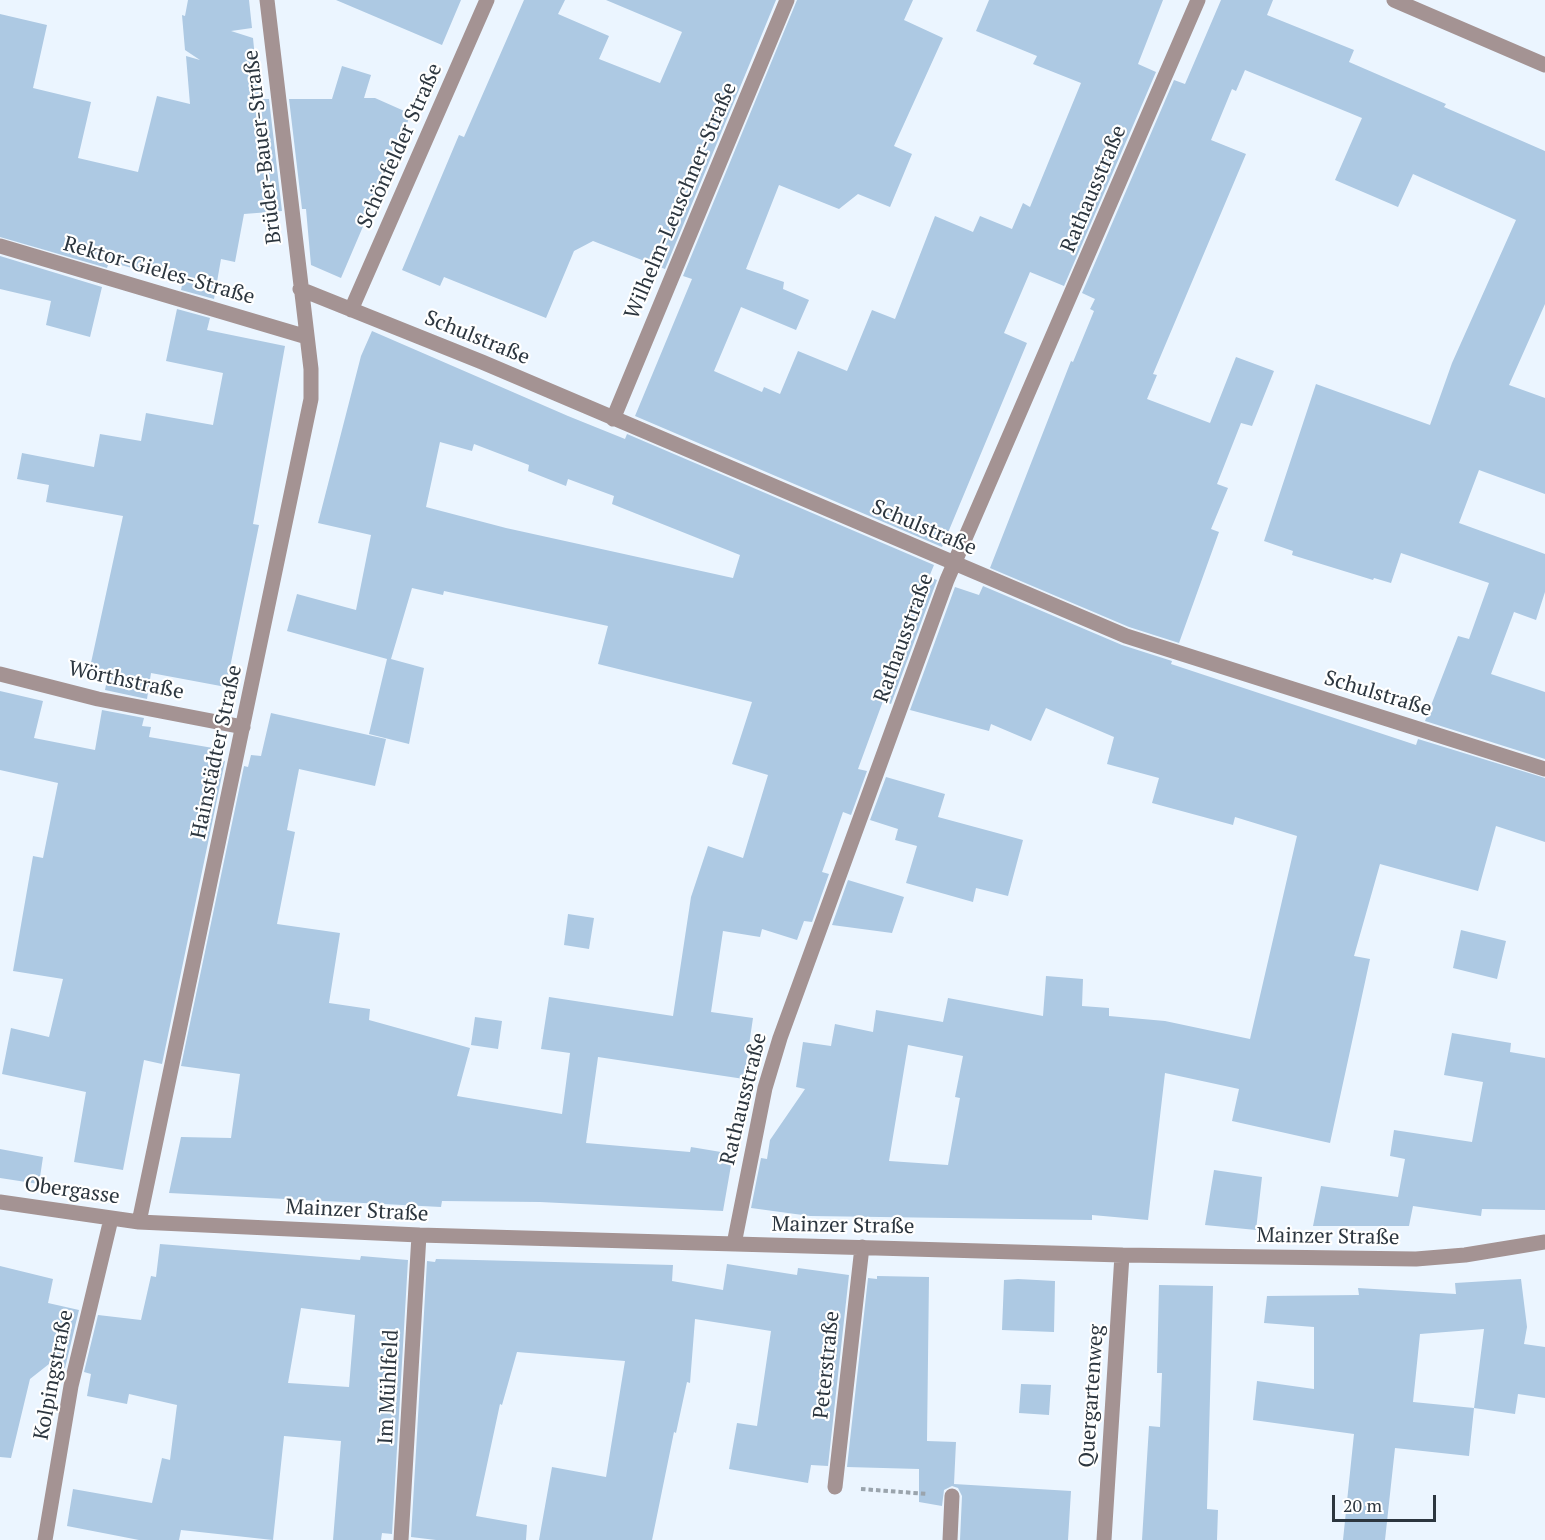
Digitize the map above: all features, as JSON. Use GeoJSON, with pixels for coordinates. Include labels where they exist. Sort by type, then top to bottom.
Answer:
{"type":"FeatureCollection","features":[{"type":"Feature","properties":{"kind":"street","name":"Brüder-Bauer-Straße"},"geometry":{"type":"LineString","coordinates":[[267,0],[300,289]]}},
{"type":"Feature","properties":{"kind":"street","name":"Schönfelder Straße"},"geometry":{"type":"LineString","coordinates":[[351,310],[487,0]]}},
{"type":"Feature","properties":{"kind":"street","name":"Wilhelm-Leuschner-Straße"},"geometry":{"type":"LineString","coordinates":[[613,419],[787,0]]}},
{"type":"Feature","properties":{"kind":"street","name":"Rathausstraße"},"geometry":{"type":"LineString","coordinates":[[734,1244],[762,1098],[780,1038],[946,580],[1198,0]]}},
{"type":"Feature","properties":{"kind":"street"},"geometry":{"type":"LineString","coordinates":[[1394,0],[1545,65]]}},
{"type":"Feature","properties":{"kind":"street","name":"Rektor-Gieles-Straße"},"geometry":{"type":"LineString","coordinates":[[0,246],[307,337]]}},
{"type":"Feature","properties":{"kind":"street","name":"Schulstraße"},"geometry":{"type":"LineString","coordinates":[[300,289],[482,362],[954,565],[1163,649],[1545,769]]}},
{"type":"Feature","properties":{"kind":"street","name":"Hainstädter Straße"},"geometry":{"type":"LineString","coordinates":[[139,1221],[308,423],[311,382],[300,289]]}},
{"type":"Feature","properties":{"kind":"street","name":"Wörthstraße"},"geometry":{"type":"LineString","coordinates":[[0,674],[98,699],[243,727]]}},
{"type":"Feature","properties":{"kind":"street","name":"Obergasse"},"geometry":{"type":"LineString","coordinates":[[0,1202],[111,1219],[139,1221]]}},
{"type":"Feature","properties":{"kind":"street","name":"Kolpingstraße"},"geometry":{"type":"LineString","coordinates":[[45,1540],[71,1386],[111,1219]]}},
{"type":"Feature","properties":{"kind":"street","name":"Mainzer Straße"},"geometry":{"type":"LineString","coordinates":[[139,1221],[419,1235],[1122,1255],[1416,1259],[1465,1255],[1545,1242]]}},
{"type":"Feature","properties":{"kind":"street","name":"Im Mühlfeld"},"geometry":{"type":"LineString","coordinates":[[401,1540],[419,1235]]}},
{"type":"Feature","properties":{"kind":"street","name":"Peterstraße"},"geometry":{"type":"LineString","coordinates":[[835,1487],[862,1247]]}},
{"type":"Feature","properties":{"kind":"street","name":"Quergartenweg"},"geometry":{"type":"LineString","coordinates":[[1104,1540],[1122,1255]]}},
{"type":"Feature","properties":{"kind":"street"},"geometry":{"type":"LineString","coordinates":[[950,1540],[952,1496]]}},
{"type":"Feature","properties":{"kind":"path"},"geometry":{"type":"LineString","coordinates":[[835,1487],[952,1496]]}},
{"type":"Feature","properties":{"kind":"building"},"geometry":{"type":"Polygon","coordinates":[[[188,0],[249,0],[252,28],[231,31],[253,38],[259,99],[269,99],[282,211],[244,214],[235,262],[221,259],[214,299],[181,290],[183,281],[109,262],[107,268],[0,237],[0,14],[47,25],[33,88],[91,102],[78,158],[138,172],[157,96],[190,104],[186,56],[200,60],[185,50],[182,15],[185,16],[188,0]]]}},
{"type":"Feature","properties":{"kind":"building"},"geometry":{"type":"Polygon","coordinates":[[[336,0],[461,0],[442,45],[336,0]]]}},
{"type":"Feature","properties":{"kind":"building"},"geometry":{"type":"Polygon","coordinates":[[[524,0],[565,0],[558,14],[609,36],[599,59],[660,83],[682,32],[606,0],[776,0],[665,269],[593,241],[574,251],[546,318],[444,277],[440,286],[402,270],[459,135],[464,137],[524,0]]]}},
{"type":"Feature","properties":{"kind":"building"},"geometry":{"type":"Polygon","coordinates":[[[797,0],[913,0],[904,20],[943,38],[894,146],[912,154],[890,207],[858,194],[839,209],[779,185],[746,269],[784,282],[783,289],[809,300],[796,330],[741,307],[714,371],[762,392],[764,387],[780,394],[798,351],[847,371],[872,310],[895,319],[935,216],[973,232],[980,216],[1012,229],[1023,203],[1030,207],[1081,83],[1033,64],[1037,56],[976,31],[989,0],[1163,0],[1138,64],[1156,72],[1064,286],[1030,272],[1004,333],[1027,343],[942,547],[635,416],[692,279],[683,276],[797,0]]]}},
{"type":"Feature","properties":{"kind":"building"},"geometry":{"type":"Polygon","coordinates":[[[1221,0],[1273,0],[1267,15],[1354,50],[1349,62],[1446,104],[1444,107],[1545,151],[1545,304],[1509,385],[1545,398],[1545,494],[1479,470],[1459,523],[1545,554],[1545,592],[1536,620],[1514,612],[1491,674],[1545,692],[1545,759],[1425,721],[1458,636],[1469,639],[1489,583],[1401,553],[1391,583],[1374,578],[1373,580],[1292,555],[1293,551],[1264,541],[1316,384],[1430,425],[1452,363],[1516,220],[1413,174],[1398,207],[1335,180],[1362,118],[1245,70],[1236,91],[1232,89],[1211,140],[1246,154],[1153,374],[1157,375],[1147,399],[1210,423],[1236,357],[1274,371],[1252,426],[1241,423],[1217,484],[1228,488],[1211,529],[1219,532],[1179,643],[1129,627],[990,568],[1071,361],[1073,362],[1094,311],[1090,309],[1095,299],[1082,293],[1174,80],[1185,84],[1221,0]]]}},
{"type":"Feature","properties":{"kind":"building"},"geometry":{"type":"Polygon","coordinates":[[[342,66],[371,75],[364,98],[375,98],[411,114],[341,278],[311,265],[306,209],[302,209],[289,99],[332,99],[342,66]]]}},
{"type":"Feature","properties":{"kind":"building"},"geometry":{"type":"Polygon","coordinates":[[[0,256],[102,287],[90,337],[46,325],[51,301],[0,289],[0,256]]]}},
{"type":"Feature","properties":{"kind":"building"},"geometry":{"type":"Polygon","coordinates":[[[177,309],[210,318],[207,330],[285,346],[253,524],[259,525],[226,687],[151,673],[147,699],[105,690],[108,675],[89,672],[123,516],[46,502],[49,485],[17,479],[22,453],[94,467],[100,434],[141,441],[146,413],[213,425],[223,373],[166,361],[177,309]]]}},
{"type":"Feature","properties":{"kind":"building"},"geometry":{"type":"Polygon","coordinates":[[[372,331],[568,416],[625,439],[627,434],[934,565],[929,577],[937,580],[891,704],[883,701],[858,769],[867,771],[851,815],[843,812],[822,872],[829,874],[812,922],[804,921],[797,940],[762,929],[760,937],[723,931],[711,1012],[753,1018],[744,1079],[598,1057],[586,1143],[690,1152],[691,1147],[733,1154],[723,1211],[540,1202],[442,1201],[441,1207],[169,1193],[181,1137],[231,1138],[240,1074],[181,1066],[244,766],[248,767],[251,755],[261,756],[271,713],[386,739],[375,786],[299,769],[287,830],[295,832],[277,924],[340,933],[329,1003],[370,1009],[369,1020],[470,1048],[457,1096],[562,1114],[570,1053],[541,1049],[549,997],[673,1016],[691,897],[708,846],[743,858],[768,775],[732,764],[752,702],[598,664],[608,626],[444,591],[443,595],[412,588],[391,659],[424,668],[409,744],[369,734],[387,659],[287,631],[297,594],[356,610],[371,535],[318,523],[361,356],[372,331]],[[440,442],[426,507],[506,528],[733,578],[740,555],[612,504],[614,496],[568,479],[566,486],[528,471],[529,465],[474,444],[472,451],[440,442]]]}},
{"type":"Feature","properties":{"kind":"building"},"geometry":{"type":"Polygon","coordinates":[[[983,586],[1122,645],[1172,661],[1171,664],[1416,745],[1418,739],[1545,778],[1545,842],[1496,826],[1478,891],[1380,864],[1354,956],[1370,959],[1330,1143],[1232,1121],[1239,1089],[1165,1073],[1148,1220],[1092,1215],[1092,1220],[810,1216],[751,1208],[761,1158],[767,1159],[770,1140],[805,1089],[796,1087],[803,1042],[831,1046],[835,1024],[873,1032],[876,1010],[943,1022],[948,998],[1043,1016],[1046,976],[1083,979],[1082,1006],[1109,1008],[1109,1016],[1165,1021],[1250,1039],[1297,836],[1235,817],[1233,825],[1152,803],[1159,778],[1107,764],[1114,737],[1046,708],[1031,741],[991,724],[989,731],[910,710],[955,587],[979,595],[983,586]],[[908,1045],[889,1161],[948,1165],[960,1098],[955,1097],[963,1056],[908,1045]]]}},
{"type":"Feature","properties":{"kind":"building"},"geometry":{"type":"Polygon","coordinates":[[[0,691],[43,701],[34,738],[95,750],[102,710],[144,718],[142,726],[151,727],[149,737],[213,748],[211,758],[225,761],[162,1064],[144,1060],[123,1170],[74,1162],[86,1092],[2,1074],[11,1028],[49,1037],[63,979],[13,971],[33,856],[43,858],[58,783],[0,770],[0,691]]]}},
{"type":"Feature","properties":{"kind":"building"},"geometry":{"type":"Polygon","coordinates":[[[886,777],[945,794],[938,817],[1023,840],[1008,896],[976,888],[973,902],[906,883],[917,846],[895,840],[898,829],[870,820],[886,777]]]}},
{"type":"Feature","properties":{"kind":"building"},"geometry":{"type":"Polygon","coordinates":[[[848,880],[904,897],[892,933],[832,925],[848,880]]]}},
{"type":"Feature","properties":{"kind":"building"},"geometry":{"type":"Polygon","coordinates":[[[568,914],[594,918],[589,949],[564,945],[568,914]]]}},
{"type":"Feature","properties":{"kind":"building"},"geometry":{"type":"Polygon","coordinates":[[[1461,930],[1506,941],[1497,979],[1453,968],[1461,930]]]}},
{"type":"Feature","properties":{"kind":"building"},"geometry":{"type":"Polygon","coordinates":[[[475,1017],[502,1021],[498,1049],[471,1045],[475,1017]]]}},
{"type":"Feature","properties":{"kind":"building"},"geometry":{"type":"Polygon","coordinates":[[[1452,1033],[1511,1043],[1510,1052],[1545,1058],[1545,1210],[1482,1209],[1481,1216],[1413,1206],[1409,1226],[1313,1226],[1321,1186],[1398,1197],[1405,1159],[1390,1156],[1394,1130],[1472,1142],[1483,1082],[1444,1075],[1452,1033]]]}},
{"type":"Feature","properties":{"kind":"building"},"geometry":{"type":"Polygon","coordinates":[[[0,1149],[43,1157],[39,1184],[0,1178],[0,1149]]]}},
{"type":"Feature","properties":{"kind":"building"},"geometry":{"type":"Polygon","coordinates":[[[1214,1170],[1262,1177],[1256,1230],[1205,1225],[1214,1170]]]}},
{"type":"Feature","properties":{"kind":"building"},"geometry":{"type":"Polygon","coordinates":[[[160,1244],[360,1260],[361,1256],[408,1260],[392,1534],[382,1533],[381,1540],[333,1540],[341,1441],[284,1436],[273,1540],[181,1530],[179,1540],[139,1540],[67,1526],[73,1489],[152,1503],[162,1458],[170,1460],[177,1405],[129,1394],[127,1404],[87,1396],[91,1374],[84,1372],[98,1315],[141,1320],[151,1276],[156,1277],[160,1244]],[[301,1308],[288,1383],[349,1387],[355,1315],[301,1308]]]}},
{"type":"Feature","properties":{"kind":"building"},"geometry":{"type":"Polygon","coordinates":[[[436,1259],[673,1265],[672,1281],[723,1290],[727,1264],[797,1275],[798,1268],[849,1275],[828,1466],[811,1465],[808,1483],[729,1469],[737,1423],[757,1426],[771,1331],[695,1319],[690,1383],[687,1382],[676,1433],[674,1432],[652,1540],[539,1540],[552,1467],[606,1477],[625,1361],[517,1352],[502,1405],[500,1404],[476,1516],[527,1525],[526,1540],[436,1540],[411,1537],[427,1261],[435,1262],[436,1259]]]}},
{"type":"Feature","properties":{"kind":"building"},"geometry":{"type":"Polygon","coordinates":[[[0,1266],[53,1279],[48,1303],[79,1310],[65,1368],[49,1364],[30,1379],[11,1458],[0,1457],[0,1266]]]}},
{"type":"Feature","properties":{"kind":"building"},"geometry":{"type":"Polygon","coordinates":[[[877,1276],[929,1277],[927,1441],[956,1442],[954,1484],[1071,1491],[1068,1540],[960,1540],[962,1496],[958,1488],[952,1486],[944,1490],[942,1506],[919,1502],[919,1469],[847,1467],[868,1278],[877,1279],[877,1276]]]}},
{"type":"Feature","properties":{"kind":"building"},"geometry":{"type":"Polygon","coordinates":[[[1521,1279],[1527,1327],[1524,1344],[1545,1347],[1545,1398],[1518,1394],[1515,1414],[1474,1408],[1469,1456],[1395,1448],[1385,1540],[1343,1540],[1354,1434],[1253,1420],[1257,1381],[1314,1389],[1314,1327],[1264,1323],[1267,1296],[1359,1295],[1358,1288],[1456,1294],[1455,1283],[1521,1279]],[[1484,1329],[1420,1334],[1413,1402],[1474,1408],[1484,1329]]]}},
{"type":"Feature","properties":{"kind":"building"},"geometry":{"type":"Polygon","coordinates":[[[1004,1280],[1055,1281],[1054,1332],[1002,1330],[1004,1280]]]}},
{"type":"Feature","properties":{"kind":"building"},"geometry":{"type":"Polygon","coordinates":[[[1159,1285],[1213,1286],[1207,1509],[1218,1510],[1217,1540],[1142,1540],[1149,1426],[1160,1427],[1162,1373],[1157,1373],[1159,1285]]]}},
{"type":"Feature","properties":{"kind":"building"},"geometry":{"type":"Polygon","coordinates":[[[1021,1384],[1051,1385],[1049,1415],[1019,1413],[1021,1384]]]}}]}
